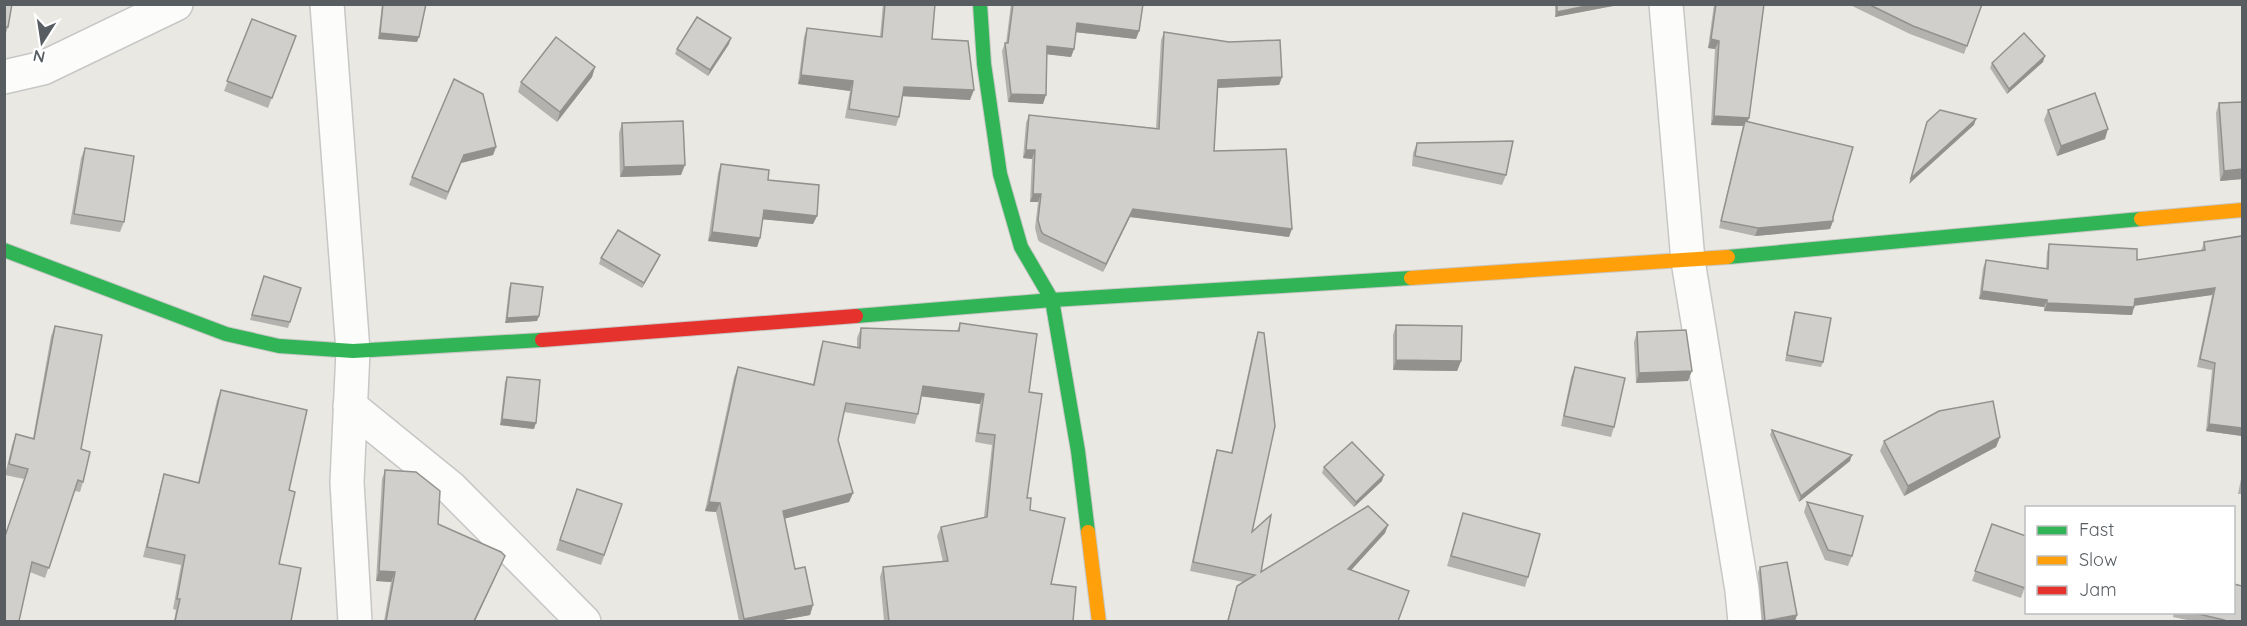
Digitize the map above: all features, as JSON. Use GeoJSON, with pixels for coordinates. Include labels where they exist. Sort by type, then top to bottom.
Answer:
{"type":"FeatureCollection","features":[{"type":"Feature","properties":{"kind":"street"},"geometry":{"type":"LineString","coordinates":[[4,77],[43,68],[176,4]]}},
{"type":"Feature","properties":{"kind":"street"},"geometry":{"type":"LineString","coordinates":[[327,4],[352,351],[347,482],[356,621]]}},
{"type":"Feature","properties":{"kind":"street"},"geometry":{"type":"LineString","coordinates":[[980,4],[984,64],[1000,174],[1021,247],[1052,300],[1078,451],[1099,621]]}},
{"type":"Feature","properties":{"kind":"street"},"geometry":{"type":"LineString","coordinates":[[1666,4],[1688,261],[1742,590],[1745,621]]}},
{"type":"Feature","properties":{"kind":"street"},"geometry":{"type":"LineString","coordinates":[[4,250],[226,334],[279,346],[352,351],[601,336],[1052,300],[1688,261],[2242,210]]}},
{"type":"Feature","properties":{"kind":"street"},"geometry":{"type":"LineString","coordinates":[[350,406],[451,488],[584,621]]}},
{"type":"Feature","properties":{"kind":"building"},"geometry":{"type":"Polygon","coordinates":[[[4,4],[12,4],[8,27],[4,27],[4,4]]]}},
{"type":"Feature","properties":{"kind":"building"},"geometry":{"type":"Polygon","coordinates":[[[383,4],[426,4],[419,37],[380,33],[383,4]]]}},
{"type":"Feature","properties":{"kind":"building"},"geometry":{"type":"Polygon","coordinates":[[[885,4],[935,4],[932,39],[968,41],[974,90],[904,87],[899,117],[849,109],[853,81],[801,75],[807,28],[882,37],[885,4]]]}},
{"type":"Feature","properties":{"kind":"building"},"geometry":{"type":"Polygon","coordinates":[[[1013,4],[1143,4],[1139,31],[1077,23],[1074,49],[1047,46],[1046,95],[1011,94],[1005,43],[1008,43],[1013,4]]]}},
{"type":"Feature","properties":{"kind":"building"},"geometry":{"type":"Polygon","coordinates":[[[1557,4],[1596,4],[1557,12],[1557,4]]]}},
{"type":"Feature","properties":{"kind":"building"},"geometry":{"type":"Polygon","coordinates":[[[1716,4],[1764,4],[1749,118],[1714,116],[1719,41],[1711,39],[1716,4]]]}},
{"type":"Feature","properties":{"kind":"building"},"geometry":{"type":"Polygon","coordinates":[[[1868,4],[1982,4],[1967,46],[1913,26],[1868,4]]]}},
{"type":"Feature","properties":{"kind":"building"},"geometry":{"type":"Polygon","coordinates":[[[697,17],[731,38],[710,70],[677,49],[697,17]]]}},
{"type":"Feature","properties":{"kind":"building"},"geometry":{"type":"Polygon","coordinates":[[[252,19],[296,36],[272,98],[227,81],[252,19]]]}},
{"type":"Feature","properties":{"kind":"building"},"geometry":{"type":"Polygon","coordinates":[[[1164,32],[1229,42],[1280,40],[1282,77],[1218,80],[1214,151],[1286,149],[1292,229],[1133,209],[1106,264],[1041,231],[1038,220],[1041,194],[1033,194],[1035,150],[1026,150],[1029,115],[1159,129],[1164,32]]]}},
{"type":"Feature","properties":{"kind":"building"},"geometry":{"type":"Polygon","coordinates":[[[2024,33],[2045,56],[2009,89],[1992,63],[2024,33]]]}},
{"type":"Feature","properties":{"kind":"building"},"geometry":{"type":"Polygon","coordinates":[[[556,37],[595,67],[560,112],[521,82],[556,37]]]}},
{"type":"Feature","properties":{"kind":"building"},"geometry":{"type":"Polygon","coordinates":[[[454,79],[483,94],[496,147],[464,155],[448,192],[412,177],[454,79]]]}},
{"type":"Feature","properties":{"kind":"building"},"geometry":{"type":"Polygon","coordinates":[[[2095,93],[2108,129],[2061,146],[2048,110],[2095,93]]]}},
{"type":"Feature","properties":{"kind":"building"},"geometry":{"type":"Polygon","coordinates":[[[2242,102],[2242,169],[2224,171],[2219,103],[2242,102]]]}},
{"type":"Feature","properties":{"kind":"building"},"geometry":{"type":"Polygon","coordinates":[[[1940,110],[1976,119],[1911,178],[1927,122],[1940,110]]]}},
{"type":"Feature","properties":{"kind":"building"},"geometry":{"type":"Polygon","coordinates":[[[683,121],[685,165],[624,167],[622,123],[683,121]]]}},
{"type":"Feature","properties":{"kind":"building"},"geometry":{"type":"Polygon","coordinates":[[[1745,121],[1853,147],[1833,221],[1758,228],[1721,221],[1745,121]]]}},
{"type":"Feature","properties":{"kind":"building"},"geometry":{"type":"Polygon","coordinates":[[[1513,141],[1506,175],[1415,156],[1417,143],[1513,141]]]}},
{"type":"Feature","properties":{"kind":"building"},"geometry":{"type":"Polygon","coordinates":[[[85,148],[134,156],[124,222],[74,214],[85,148]]]}},
{"type":"Feature","properties":{"kind":"building"},"geometry":{"type":"Polygon","coordinates":[[[721,164],[769,170],[768,180],[819,185],[817,216],[764,210],[760,238],[712,232],[721,164]]]}},
{"type":"Feature","properties":{"kind":"building"},"geometry":{"type":"Polygon","coordinates":[[[618,230],[660,255],[644,283],[601,258],[618,230]]]}},
{"type":"Feature","properties":{"kind":"building"},"geometry":{"type":"Polygon","coordinates":[[[2242,236],[2242,428],[2209,424],[2215,363],[2200,359],[2215,288],[2135,299],[2134,307],[2047,303],[2047,300],[1982,291],[1986,260],[2048,269],[2049,244],[2137,249],[2137,260],[2205,250],[2204,242],[2242,236]]]}},
{"type":"Feature","properties":{"kind":"building"},"geometry":{"type":"Polygon","coordinates":[[[264,276],[301,288],[290,322],[252,315],[264,276]]]}},
{"type":"Feature","properties":{"kind":"building"},"geometry":{"type":"Polygon","coordinates":[[[511,283],[543,287],[539,316],[507,318],[511,283]]]}},
{"type":"Feature","properties":{"kind":"building"},"geometry":{"type":"Polygon","coordinates":[[[1795,312],[1831,318],[1823,362],[1787,355],[1795,312]]]}},
{"type":"Feature","properties":{"kind":"building"},"geometry":{"type":"Polygon","coordinates":[[[960,323],[1037,334],[1029,392],[1042,394],[1027,498],[1031,498],[1030,510],[1065,518],[1051,584],[1076,587],[1073,621],[889,621],[883,567],[948,561],[941,527],[987,517],[995,435],[978,433],[984,394],[923,386],[918,414],[846,403],[838,440],[853,493],[783,511],[795,569],[805,567],[813,605],[744,619],[720,503],[709,502],[738,367],[814,385],[823,341],[860,348],[861,328],[959,331],[960,323]]]}},
{"type":"Feature","properties":{"kind":"building"},"geometry":{"type":"Polygon","coordinates":[[[1396,325],[1462,326],[1461,361],[1396,360],[1396,325]]]}},
{"type":"Feature","properties":{"kind":"building"},"geometry":{"type":"Polygon","coordinates":[[[55,326],[102,335],[81,449],[90,452],[83,482],[78,480],[49,568],[32,562],[19,621],[4,621],[4,539],[28,469],[9,464],[16,434],[34,439],[55,326]]]}},
{"type":"Feature","properties":{"kind":"building"},"geometry":{"type":"Polygon","coordinates":[[[1686,330],[1692,371],[1639,373],[1637,332],[1686,330]]]}},
{"type":"Feature","properties":{"kind":"building"},"geometry":{"type":"Polygon","coordinates":[[[1258,332],[1264,333],[1275,426],[1252,532],[1271,515],[1261,572],[1368,506],[1388,525],[1348,569],[1409,591],[1398,621],[1228,621],[1237,586],[1255,575],[1193,562],[1217,450],[1232,453],[1258,332]]]}},
{"type":"Feature","properties":{"kind":"building"},"geometry":{"type":"Polygon","coordinates":[[[1575,367],[1625,378],[1614,427],[1564,416],[1575,367]]]}},
{"type":"Feature","properties":{"kind":"building"},"geometry":{"type":"Polygon","coordinates":[[[507,377],[540,380],[536,423],[502,419],[507,377]]]}},
{"type":"Feature","properties":{"kind":"building"},"geometry":{"type":"Polygon","coordinates":[[[221,390],[307,410],[289,490],[295,492],[279,564],[301,568],[291,621],[175,621],[185,555],[147,547],[164,474],[199,483],[221,390]]]}},
{"type":"Feature","properties":{"kind":"building"},"geometry":{"type":"Polygon","coordinates":[[[1993,401],[2000,437],[1908,486],[1884,441],[1939,411],[1993,401]]]}},
{"type":"Feature","properties":{"kind":"building"},"geometry":{"type":"Polygon","coordinates":[[[1772,430],[1852,455],[1801,496],[1772,430]]]}},
{"type":"Feature","properties":{"kind":"building"},"geometry":{"type":"Polygon","coordinates":[[[1352,442],[1384,475],[1356,502],[1324,467],[1352,442]]]}},
{"type":"Feature","properties":{"kind":"building"},"geometry":{"type":"Polygon","coordinates":[[[385,470],[416,472],[440,491],[438,524],[501,552],[505,556],[474,621],[386,621],[395,572],[379,571],[385,470]]]}},
{"type":"Feature","properties":{"kind":"building"},"geometry":{"type":"Polygon","coordinates":[[[577,489],[622,504],[604,555],[560,540],[577,489]]]}},
{"type":"Feature","properties":{"kind":"building"},"geometry":{"type":"Polygon","coordinates":[[[1807,502],[1863,516],[1852,556],[1828,550],[1807,502]]]}},
{"type":"Feature","properties":{"kind":"building"},"geometry":{"type":"Polygon","coordinates":[[[1463,513],[1540,534],[1528,577],[1451,556],[1463,513]]]}},
{"type":"Feature","properties":{"kind":"building"},"geometry":{"type":"Polygon","coordinates":[[[1992,524],[2025,536],[2025,588],[1975,571],[1992,524]]]}},
{"type":"Feature","properties":{"kind":"building"},"geometry":{"type":"Polygon","coordinates":[[[1787,562],[1797,615],[1765,621],[1760,567],[1787,562]]]}},
{"type":"Feature","properties":{"kind":"building"},"geometry":{"type":"Polygon","coordinates":[[[2235,584],[2242,586],[2242,621],[2224,620],[2198,614],[2235,614],[2235,584]]]}},
{"type":"Feature","properties":{"kind":"traffic: fast"},"geometry":{"type":"LineString","coordinates":[[980,4],[984,64],[1000,174],[1021,247],[1052,300],[1078,451],[1088,532]]}},
{"type":"Feature","properties":{"kind":"traffic: fast"},"geometry":{"type":"LineString","coordinates":[[1728,257],[2141,219]]}},
{"type":"Feature","properties":{"kind":"traffic: fast"},"geometry":{"type":"LineString","coordinates":[[4,250],[226,334],[279,346],[353,351],[542,340]]}},
{"type":"Feature","properties":{"kind":"traffic: fast"},"geometry":{"type":"LineString","coordinates":[[856,316],[1052,300],[1411,278]]}},
{"type":"Feature","properties":{"kind":"traffic: slow"},"geometry":{"type":"LineString","coordinates":[[2141,219],[2242,210]]}},
{"type":"Feature","properties":{"kind":"traffic: slow"},"geometry":{"type":"LineString","coordinates":[[1411,278],[1728,257]]}},
{"type":"Feature","properties":{"kind":"traffic: slow"},"geometry":{"type":"LineString","coordinates":[[1088,532],[1099,622]]}},
{"type":"Feature","properties":{"kind":"traffic: jam"},"geometry":{"type":"LineString","coordinates":[[542,340],[856,316]]}}]}
